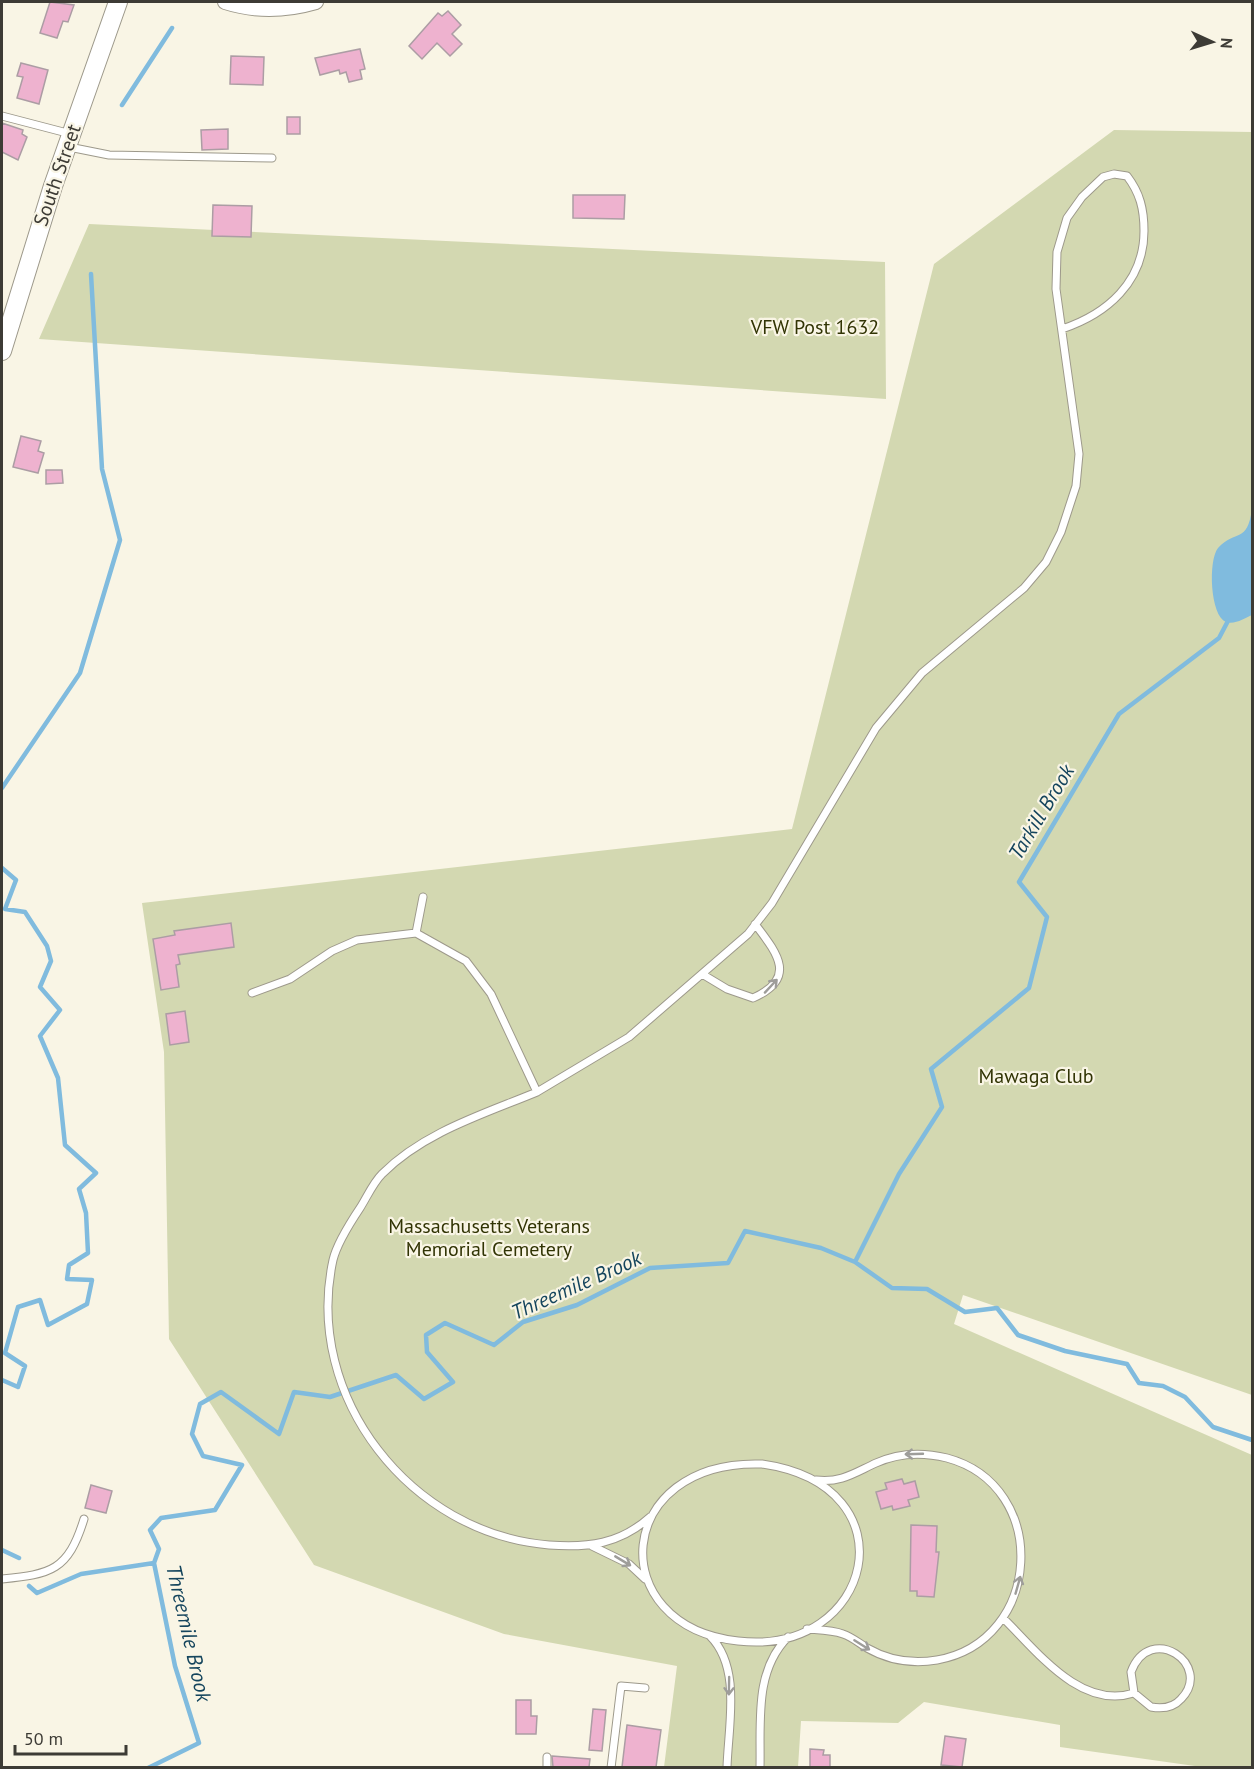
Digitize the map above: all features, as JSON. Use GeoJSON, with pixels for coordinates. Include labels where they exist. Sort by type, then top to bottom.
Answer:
{"type":"FeatureCollection","features":[{"type":"Feature","properties":{"kind":"street","name":"South Street"},"geometry":{"type":"LineString","coordinates":[[2,351],[68,140],[118,2]]}},
{"type":"Feature","properties":{"kind":"street"},"geometry":{"type":"LineString","coordinates":[[225,2],[245,8],[289,10],[316,2]]}},
{"type":"Feature","properties":{"kind":"lane"},"geometry":{"type":"LineString","coordinates":[[2,116],[109,155],[272,158]]}},
{"type":"Feature","properties":{"kind":"lane"},"geometry":{"type":"LineString","coordinates":[[708,1634],[748,1642],[788,1637],[829,1616],[846,1598],[857,1575],[860,1551],[858,1534],[849,1511],[832,1493],[812,1480],[783,1468],[762,1464],[721,1468],[677,1486],[664,1497],[650,1517],[621,1538],[592,1546],[537,1544],[470,1524],[443,1510],[390,1466],[369,1437],[347,1398],[335,1365],[326,1314],[333,1258],[354,1218],[381,1175],[417,1146],[537,1092],[629,1037],[748,934],[772,903],[876,728],[922,674],[1024,588],[1046,562],[1061,532],[1076,486],[1078,454],[1056,289],[1057,252],[1067,218],[1082,197],[1103,177],[1114,174],[1126,176],[1141,197],[1144,243],[1139,267],[1128,286],[1111,303],[1090,318],[1062,329]]}},
{"type":"Feature","properties":{"kind":"lane"},"geometry":{"type":"LineString","coordinates":[[416,933],[423,897]]}},
{"type":"Feature","properties":{"kind":"lane"},"geometry":{"type":"LineString","coordinates":[[702,974],[727,989],[753,998],[769,991],[780,976],[779,956],[755,924]]}},
{"type":"Feature","properties":{"kind":"lane"},"geometry":{"type":"LineString","coordinates":[[252,993],[290,979],[332,951],[357,940],[416,933],[466,962],[491,993],[537,1092]]}},
{"type":"Feature","properties":{"kind":"lane"},"geometry":{"type":"LineString","coordinates":[[807,1629],[844,1634],[867,1648],[895,1659],[923,1662],[952,1656],[965,1651],[988,1635],[1003,1618],[1018,1586],[1021,1572],[1021,1543],[1018,1529],[1006,1502],[976,1472],[950,1459],[912,1454],[876,1463],[846,1479],[812,1480]]}},
{"type":"Feature","properties":{"kind":"lane"},"geometry":{"type":"LineString","coordinates":[[649,1583],[642,1550],[650,1517]]}},
{"type":"Feature","properties":{"kind":"lane"},"geometry":{"type":"LineString","coordinates":[[2,1579],[40,1575],[54,1568],[75,1544],[84,1519]]}},
{"type":"Feature","properties":{"kind":"lane"},"geometry":{"type":"LineString","coordinates":[[592,1546],[629,1564],[649,1583],[669,1610],[708,1634],[723,1652],[729,1672],[727,1767]]}},
{"type":"Feature","properties":{"kind":"lane"},"geometry":{"type":"LineString","coordinates":[[1003,1618],[1070,1681],[1095,1693],[1114,1695],[1134,1693],[1150,1707],[1172,1706],[1183,1697],[1189,1686],[1190,1674],[1186,1663],[1177,1654],[1166,1649],[1154,1649],[1143,1654],[1131,1672],[1134,1693]]}},
{"type":"Feature","properties":{"kind":"lane"},"geometry":{"type":"LineString","coordinates":[[760,1767],[763,1680],[774,1653],[788,1637]]}},
{"type":"Feature","properties":{"kind":"lane"},"geometry":{"type":"LineString","coordinates":[[611,1767],[621,1686],[645,1688]]}},
{"type":"Feature","properties":{"kind":"lane"},"geometry":{"type":"LineString","coordinates":[[547,1757],[547,1767]]}},
{"type":"Feature","properties":{"kind":"green space","name":"Massachusetts Veterans Memorial Cemetery"},"geometry":{"type":"Polygon","coordinates":[[[1114,130],[1252,132],[1252,1395],[963,1295],[954,1324],[1252,1455],[1252,1767],[1202,1767],[1060,1747],[1060,1725],[924,1702],[898,1723],[801,1721],[798,1767],[664,1767],[677,1666],[504,1634],[314,1565],[169,1339],[164,1052],[142,903],[792,829],[934,264],[1114,130]]]}},
{"type":"Feature","properties":{"kind":"green space","name":"VFW Post 1632"},"geometry":{"type":"Polygon","coordinates":[[[89,224],[885,262],[886,399],[39,339],[89,224]]]}},
{"type":"Feature","properties":{"kind":"water"},"geometry":{"type":"Polygon","coordinates":[[[1252,509],[1252,615],[1229,623],[1221,618],[1214,599],[1212,575],[1215,554],[1224,542],[1244,532],[1252,509]]]}},
{"type":"Feature","properties":{"kind":"building"},"geometry":{"type":"Polygon","coordinates":[[[50,2],[74,5],[68,22],[63,21],[57,38],[40,33],[50,2]]]}},
{"type":"Feature","properties":{"kind":"building"},"geometry":{"type":"Polygon","coordinates":[[[448,11],[461,25],[452,34],[462,44],[450,56],[437,43],[422,59],[409,46],[438,13],[442,16],[448,11]]]}},
{"type":"Feature","properties":{"kind":"building"},"geometry":{"type":"Polygon","coordinates":[[[360,49],[365,69],[360,70],[362,79],[349,82],[346,72],[340,74],[339,70],[320,75],[315,58],[360,49]]]}},
{"type":"Feature","properties":{"kind":"building"},"geometry":{"type":"Polygon","coordinates":[[[231,56],[264,57],[263,85],[230,84],[231,56]]]}},
{"type":"Feature","properties":{"kind":"building"},"geometry":{"type":"Polygon","coordinates":[[[21,63],[48,70],[39,104],[17,98],[23,77],[17,76],[21,63]]]}},
{"type":"Feature","properties":{"kind":"building"},"geometry":{"type":"Polygon","coordinates":[[[287,117],[300,117],[300,134],[287,134],[287,117]]]}},
{"type":"Feature","properties":{"kind":"building"},"geometry":{"type":"Polygon","coordinates":[[[2,123],[23,130],[22,134],[27,137],[18,160],[2,152],[2,123]]]}},
{"type":"Feature","properties":{"kind":"building"},"geometry":{"type":"Polygon","coordinates":[[[228,129],[228,149],[202,150],[201,130],[228,129]]]}},
{"type":"Feature","properties":{"kind":"building"},"geometry":{"type":"Polygon","coordinates":[[[573,195],[625,195],[624,219],[573,218],[573,195]]]}},
{"type":"Feature","properties":{"kind":"building"},"geometry":{"type":"Polygon","coordinates":[[[213,205],[252,206],[251,237],[212,236],[213,205]]]}},
{"type":"Feature","properties":{"kind":"building"},"geometry":{"type":"Polygon","coordinates":[[[21,436],[41,441],[38,451],[44,453],[38,473],[13,467],[21,436]]]}},
{"type":"Feature","properties":{"kind":"building"},"geometry":{"type":"Polygon","coordinates":[[[46,470],[62,470],[63,483],[46,484],[46,470]]]}},
{"type":"Feature","properties":{"kind":"building"},"geometry":{"type":"Polygon","coordinates":[[[231,923],[234,947],[178,955],[180,964],[176,965],[179,987],[161,990],[153,939],[175,935],[174,931],[231,923]]]}},
{"type":"Feature","properties":{"kind":"building"},"geometry":{"type":"Polygon","coordinates":[[[185,1011],[189,1042],[170,1045],[166,1014],[185,1011]]]}},
{"type":"Feature","properties":{"kind":"building"},"geometry":{"type":"Polygon","coordinates":[[[902,1479],[904,1484],[915,1481],[919,1497],[908,1500],[910,1506],[893,1510],[892,1506],[881,1509],[876,1492],[887,1489],[885,1483],[902,1479]]]}},
{"type":"Feature","properties":{"kind":"building"},"geometry":{"type":"Polygon","coordinates":[[[91,1485],[112,1491],[106,1513],[85,1508],[91,1485]]]}},
{"type":"Feature","properties":{"kind":"building"},"geometry":{"type":"Polygon","coordinates":[[[911,1525],[937,1526],[936,1552],[939,1552],[934,1597],[917,1596],[917,1591],[910,1591],[911,1525]]]}},
{"type":"Feature","properties":{"kind":"building"},"geometry":{"type":"Polygon","coordinates":[[[516,1700],[531,1700],[531,1716],[537,1716],[536,1734],[516,1734],[516,1700]]]}},
{"type":"Feature","properties":{"kind":"building"},"geometry":{"type":"Polygon","coordinates":[[[593,1709],[606,1710],[602,1751],[589,1750],[593,1709]]]}},
{"type":"Feature","properties":{"kind":"building"},"geometry":{"type":"Polygon","coordinates":[[[627,1725],[661,1730],[656,1767],[622,1767],[627,1725]]]}},
{"type":"Feature","properties":{"kind":"building"},"geometry":{"type":"Polygon","coordinates":[[[945,1736],[966,1739],[962,1767],[941,1765],[945,1736]]]}},
{"type":"Feature","properties":{"kind":"building"},"geometry":{"type":"Polygon","coordinates":[[[810,1749],[824,1750],[823,1755],[830,1755],[830,1767],[810,1767],[810,1749]]]}},
{"type":"Feature","properties":{"kind":"building"},"geometry":{"type":"Polygon","coordinates":[[[552,1756],[590,1759],[589,1767],[553,1767],[552,1756]]]}},
{"type":"Feature","properties":{"kind":"waterway"},"geometry":{"type":"LineString","coordinates":[[122,105],[172,28]]}},
{"type":"Feature","properties":{"kind":"waterway"},"geometry":{"type":"LineString","coordinates":[[2,788],[80,673],[120,540],[102,469],[91,274]]}},
{"type":"Feature","properties":{"kind":"waterway","name":"Tarkill Brook"},"geometry":{"type":"LineString","coordinates":[[855,1262],[899,1174],[942,1107],[931,1069],[1029,988],[1047,917],[1019,882],[1119,714],[1219,638],[1229,619]]}},
{"type":"Feature","properties":{"kind":"waterway"},"geometry":{"type":"LineString","coordinates":[[2,868],[16,880],[5,909],[25,912],[47,946],[51,961],[40,987],[60,1010],[40,1036],[58,1078],[65,1145],[96,1173],[79,1189],[86,1213],[88,1253],[69,1265],[67,1279],[92,1280],[87,1304],[48,1325],[40,1300],[18,1307],[5,1353],[25,1366],[18,1387],[2,1380]]}},
{"type":"Feature","properties":{"kind":"waterway","name":"Threemile Brook"},"geometry":{"type":"LineString","coordinates":[[148,1768],[199,1743],[175,1666],[154,1563],[159,1549],[150,1530],[161,1518],[215,1510],[242,1465],[203,1456],[192,1434],[200,1404],[221,1392],[279,1434],[294,1392],[330,1397],[396,1375],[424,1399],[453,1382],[427,1352],[426,1335],[445,1323],[494,1345],[523,1322],[577,1305],[650,1268],[728,1263],[745,1231],[821,1248],[855,1262],[892,1288],[927,1289],[965,1312],[997,1308],[1018,1335],[1065,1351],[1127,1364],[1139,1383],[1163,1386],[1185,1397],[1213,1427],[1252,1440]]}},
{"type":"Feature","properties":{"kind":"waterway"},"geometry":{"type":"LineString","coordinates":[[2,1550],[19,1558]]}},
{"type":"Feature","properties":{"kind":"waterway"},"geometry":{"type":"LineString","coordinates":[[29,1586],[37,1593],[81,1574],[154,1563]]}},
{"type":"Feature","properties":{"kind":"park label","name":"Mawaga Club"},"geometry":{"type":"Point","coordinates":[1036,1076]}}]}
